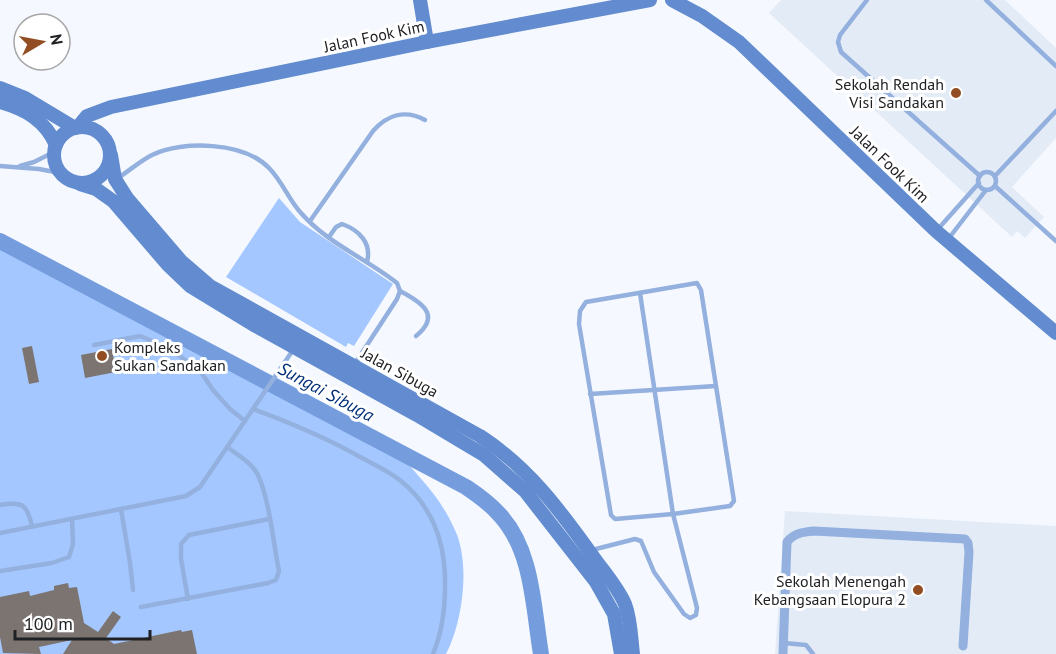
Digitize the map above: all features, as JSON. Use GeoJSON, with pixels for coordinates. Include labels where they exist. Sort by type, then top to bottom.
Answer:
{"type":"FeatureCollection","features":[{"type":"Feature","properties":{"kind":"main road"},"geometry":{"type":"LineString","coordinates":[[420,0],[427,42]]}},
{"type":"Feature","properties":{"kind":"main road","name":"Jalan Fook Kim"},"geometry":{"type":"LineString","coordinates":[[104,109],[427,42],[650,0]]}},
{"type":"Feature","properties":{"kind":"main road","name":"Jalan Fook Kim"},"geometry":{"type":"LineString","coordinates":[[672,0],[702,16],[739,42],[941,236],[1056,333]]}},
{"type":"Feature","properties":{"kind":"main road"},"geometry":{"type":"LineString","coordinates":[[0,88],[25,98],[76,127],[97,130],[109,145],[110,164],[98,179],[90,183],[72,182],[60,173],[56,166],[55,148],[49,130],[37,118],[0,102]]}},
{"type":"Feature","properties":{"kind":"main road"},"geometry":{"type":"LineString","coordinates":[[55,148],[67,131],[76,127],[87,116],[104,109]]}},
{"type":"Feature","properties":{"kind":"main road"},"geometry":{"type":"LineString","coordinates":[[97,130],[104,109]]}},
{"type":"Feature","properties":{"kind":"main road","name":"Jalan Sibuga"},"geometry":{"type":"LineString","coordinates":[[111,155],[115,179],[127,198],[181,261],[210,286],[480,436],[506,453],[547,493],[624,603],[633,654]]}},
{"type":"Feature","properties":{"kind":"main road","name":"Jalan Sibuga"},"geometry":{"type":"LineString","coordinates":[[80,184],[96,189],[113,201],[168,265],[190,286],[484,455],[525,491],[604,593],[614,614],[621,654]]}},
{"type":"Feature","properties":{"kind":"street"},"geometry":{"type":"LineString","coordinates":[[783,654],[787,542],[799,533],[814,531],[964,539],[968,543],[969,552],[963,646]]}},
{"type":"Feature","properties":{"kind":"lane"},"geometry":{"type":"LineString","coordinates":[[867,0],[840,35],[838,42],[841,52],[980,176]]}},
{"type":"Feature","properties":{"kind":"lane"},"geometry":{"type":"LineString","coordinates":[[986,0],[1056,66]]}},
{"type":"Feature","properties":{"kind":"lane"},"geometry":{"type":"LineString","coordinates":[[1056,111],[995,176],[995,186],[1056,241]]}},
{"type":"Feature","properties":{"kind":"lane"},"geometry":{"type":"LineString","coordinates":[[310,221],[382,121],[413,113],[425,120]]}},
{"type":"Feature","properties":{"kind":"lane"},"geometry":{"type":"LineString","coordinates":[[115,179],[153,155],[183,146],[228,147],[253,156],[269,167],[301,213],[329,237],[397,283],[400,291],[397,299],[354,365]]}},
{"type":"Feature","properties":{"kind":"lane"},"geometry":{"type":"LineString","coordinates":[[17,166],[34,162],[55,148]]}},
{"type":"Feature","properties":{"kind":"lane"},"geometry":{"type":"LineString","coordinates":[[0,166],[17,166],[60,173]]}},
{"type":"Feature","properties":{"kind":"lane"},"geometry":{"type":"LineString","coordinates":[[941,236],[979,183],[980,176],[986,172],[995,176]]}},
{"type":"Feature","properties":{"kind":"lane"},"geometry":{"type":"LineString","coordinates":[[979,183],[986,190]]}},
{"type":"Feature","properties":{"kind":"lane"},"geometry":{"type":"LineString","coordinates":[[941,236],[986,190],[995,186]]}},
{"type":"Feature","properties":{"kind":"lane"},"geometry":{"type":"LineString","coordinates":[[329,237],[336,227],[342,224],[350,227],[368,244],[368,262]]}},
{"type":"Feature","properties":{"kind":"lane"},"geometry":{"type":"LineString","coordinates":[[697,283],[699,286],[733,504],[729,506],[674,514],[613,518],[579,324],[583,305],[586,302],[640,293],[697,283]]}},
{"type":"Feature","properties":{"kind":"lane"},"geometry":{"type":"LineString","coordinates":[[400,291],[418,300],[428,313],[428,321],[416,336]]}},
{"type":"Feature","properties":{"kind":"lane"},"geometry":{"type":"LineString","coordinates":[[589,550],[635,539],[641,540],[654,572],[684,614],[690,618],[696,615],[697,608],[674,514],[640,293]]}},
{"type":"Feature","properties":{"kind":"lane"},"geometry":{"type":"LineString","coordinates":[[94,345],[140,336],[155,342],[177,354],[201,372],[230,409],[245,421]]}},
{"type":"Feature","properties":{"kind":"lane"},"geometry":{"type":"LineString","coordinates":[[0,533],[186,496],[194,492],[200,488],[295,347]]}},
{"type":"Feature","properties":{"kind":"lane"},"geometry":{"type":"LineString","coordinates":[[590,394],[716,386]]}},
{"type":"Feature","properties":{"kind":"lane"},"geometry":{"type":"LineString","coordinates":[[253,409],[303,427],[337,444],[400,480],[418,497],[434,520],[442,542],[446,564],[445,609],[433,654]]}},
{"type":"Feature","properties":{"kind":"lane"},"geometry":{"type":"LineString","coordinates":[[141,607],[268,584],[276,580],[279,571],[258,475],[251,465],[227,447]]}},
{"type":"Feature","properties":{"kind":"lane"},"geometry":{"type":"LineString","coordinates":[[0,505],[16,502],[24,507],[30,516],[32,526]]}},
{"type":"Feature","properties":{"kind":"lane"},"geometry":{"type":"LineString","coordinates":[[121,509],[133,590]]}},
{"type":"Feature","properties":{"kind":"lane"},"geometry":{"type":"LineString","coordinates":[[0,571],[69,558],[73,544],[72,519]]}},
{"type":"Feature","properties":{"kind":"lane"},"geometry":{"type":"LineString","coordinates":[[188,599],[181,559],[181,544],[189,535],[269,519]]}},
{"type":"Feature","properties":{"kind":"lane"},"geometry":{"type":"LineString","coordinates":[[784,643],[806,645],[813,654]]}},
{"type":"Feature","properties":{"kind":"shaded area","name":"Sekolah Rendah Visi Sandakan"},"geometry":{"type":"Polygon","coordinates":[[[781,0],[1005,0],[1056,48],[1056,138],[1012,187],[1044,217],[1025,238],[1017,231],[1012,237],[769,13],[781,0]]]}},
{"type":"Feature","properties":{"kind":"shaded area"},"geometry":{"type":"Polygon","coordinates":[[[279,198],[300,222],[393,284],[354,346],[348,343],[346,347],[226,277],[279,198]]]}},
{"type":"Feature","properties":{"kind":"shaded area","name":"Kompleks Sukan Sandakan"},"geometry":{"type":"Polygon","coordinates":[[[0,248],[408,464],[428,486],[450,519],[462,557],[463,591],[457,625],[446,654],[0,654],[0,248]]]}},
{"type":"Feature","properties":{"kind":"shaded area","name":"Sekolah Menengah Kebangsaan Elopura 2"},"geometry":{"type":"Polygon","coordinates":[[[785,511],[1056,526],[1056,654],[775,654],[785,511]]]}},
{"type":"Feature","properties":{"kind":"building"},"geometry":{"type":"Polygon","coordinates":[[[32,346],[39,382],[29,384],[22,348],[32,346]]]}},
{"type":"Feature","properties":{"kind":"building"},"geometry":{"type":"Polygon","coordinates":[[[112,349],[116,372],[85,378],[81,355],[112,349]]]}},
{"type":"Feature","properties":{"kind":"building"},"geometry":{"type":"Polygon","coordinates":[[[68,583],[69,588],[77,587],[84,623],[98,632],[113,611],[121,617],[106,638],[114,644],[181,630],[182,632],[192,630],[197,654],[63,654],[72,640],[39,647],[41,654],[3,653],[0,637],[0,597],[29,591],[30,596],[54,590],[54,586],[68,583]]]}},
{"type":"Feature","properties":{"kind":"waterway","name":"Sungai Sibuga"},"geometry":{"type":"LineString","coordinates":[[0,241],[466,487],[479,496],[499,514],[519,544],[530,580],[541,654]]}},
{"type":"Feature","properties":{"kind":"place","name":"Sekolah Rendah Visi Sandakan"},"geometry":{"type":"Point","coordinates":[956,93]}},
{"type":"Feature","properties":{"kind":"place","name":"Kompleks Sukan Sandakan"},"geometry":{"type":"Point","coordinates":[102,356]}},
{"type":"Feature","properties":{"kind":"place","name":"Sekolah Menengah Kebangsaan Elopura 2"},"geometry":{"type":"Point","coordinates":[918,590]}}]}
